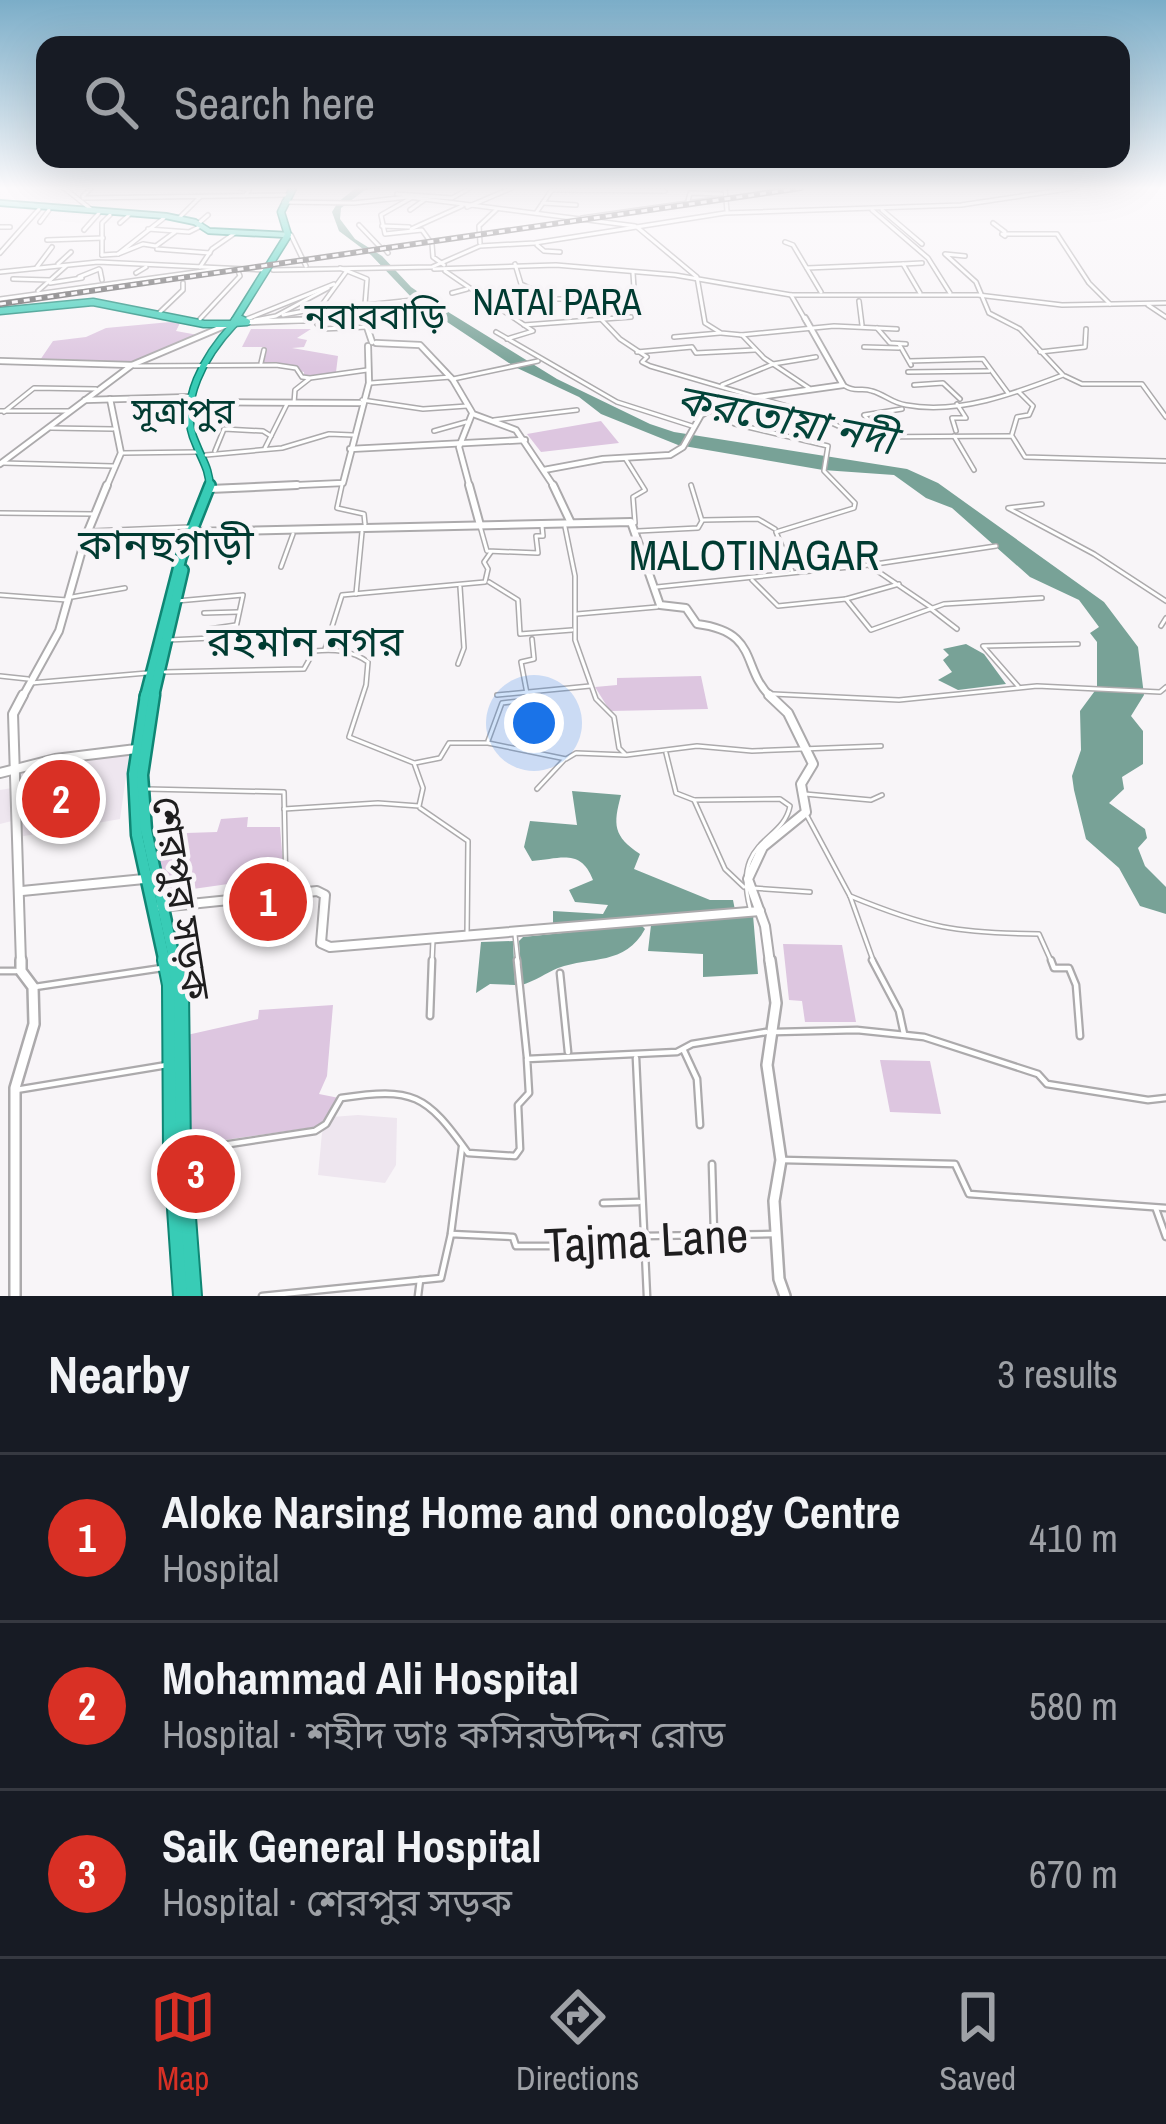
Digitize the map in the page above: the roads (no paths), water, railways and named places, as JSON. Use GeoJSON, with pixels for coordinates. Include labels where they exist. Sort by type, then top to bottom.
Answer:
{"type":"FeatureCollection","features":[{"type":"Feature","properties":{"kind":"highway"},"geometry":{"type":"LineString","coordinates":[[213,489],[192,400],[215,350],[282,248]]}},
{"type":"Feature","properties":{"kind":"highway"},"geometry":{"type":"LineString","coordinates":[[0,311],[93,302],[236,323]]}},
{"type":"Feature","properties":{"kind":"highway","name":"শেরপুর সড়ক"},"geometry":{"type":"LineString","coordinates":[[194,1296],[183,1151],[181,991],[146,879],[136,749],[195,530],[213,489]]}},
{"type":"Feature","properties":{"kind":"highway","name":"শেরপুর সড়ক"},"geometry":{"type":"LineString","coordinates":[[181,1296],[172,1185],[168,968],[139,790],[153,673],[195,530]]}},
{"type":"Feature","properties":{"kind":"street"},"geometry":{"type":"LineString","coordinates":[[37,267],[49,248]]}},
{"type":"Feature","properties":{"kind":"street"},"geometry":{"type":"LineString","coordinates":[[102,248],[102,280]]}},
{"type":"Feature","properties":{"kind":"street"},"geometry":{"type":"LineString","coordinates":[[110,263],[124,248]]}},
{"type":"Feature","properties":{"kind":"street"},"geometry":{"type":"LineString","coordinates":[[13,279],[62,284],[132,248]]}},
{"type":"Feature","properties":{"kind":"street"},"geometry":{"type":"LineString","coordinates":[[199,268],[215,248]]}},
{"type":"Feature","properties":{"kind":"street"},"geometry":{"type":"LineString","coordinates":[[300,248],[303,267]]}},
{"type":"Feature","properties":{"kind":"street"},"geometry":{"type":"LineString","coordinates":[[383,248],[388,253]]}},
{"type":"Feature","properties":{"kind":"street"},"geometry":{"type":"LineString","coordinates":[[432,248],[433,256],[467,289],[533,332],[507,339]]}},
{"type":"Feature","properties":{"kind":"street"},"geometry":{"type":"LineString","coordinates":[[444,267],[475,248]]}},
{"type":"Feature","properties":{"kind":"street"},"geometry":{"type":"LineString","coordinates":[[541,248],[560,252]]}},
{"type":"Feature","properties":{"kind":"street"},"geometry":{"type":"LineString","coordinates":[[662,248],[698,279],[705,323],[721,333]]}},
{"type":"Feature","properties":{"kind":"street"},"geometry":{"type":"LineString","coordinates":[[790,248],[822,294]]}},
{"type":"Feature","properties":{"kind":"street"},"geometry":{"type":"LineString","coordinates":[[917,248],[946,280],[950,295]]}},
{"type":"Feature","properties":{"kind":"street"},"geometry":{"type":"LineString","coordinates":[[1070,248],[1072,260],[1087,281],[1111,305]]}},
{"type":"Feature","properties":{"kind":"street"},"geometry":{"type":"LineString","coordinates":[[157,249],[210,253]]}},
{"type":"Feature","properties":{"kind":"street"},"geometry":{"type":"LineString","coordinates":[[57,265],[71,252]]}},
{"type":"Feature","properties":{"kind":"street"},"geometry":{"type":"LineString","coordinates":[[965,256],[944,254],[976,283],[988,313],[1001,314],[1019,328],[1063,375],[1082,384],[1142,384],[1166,417]]}},
{"type":"Feature","properties":{"kind":"street"},"geometry":{"type":"LineString","coordinates":[[0,272],[100,262],[238,271],[515,264],[633,271],[791,295],[978,295],[1111,305],[1166,303]]}},
{"type":"Feature","properties":{"kind":"street"},"geometry":{"type":"LineString","coordinates":[[807,268],[922,263]]}},
{"type":"Feature","properties":{"kind":"street"},"geometry":{"type":"LineString","coordinates":[[31,294],[68,264]]}},
{"type":"Feature","properties":{"kind":"street"},"geometry":{"type":"LineString","coordinates":[[515,264],[520,284],[529,284],[551,299],[582,298],[621,345],[647,358],[642,362],[650,366],[810,413],[862,437],[1012,436]]}},
{"type":"Feature","properties":{"kind":"street"},"geometry":{"type":"LineString","coordinates":[[903,264],[921,294]]}},
{"type":"Feature","properties":{"kind":"street"},"geometry":{"type":"LineString","coordinates":[[136,273],[147,266]]}},
{"type":"Feature","properties":{"kind":"street"},"geometry":{"type":"LineString","coordinates":[[0,299],[218,268]]}},
{"type":"Feature","properties":{"kind":"street"},"geometry":{"type":"LineString","coordinates":[[0,279],[10,270]]}},
{"type":"Feature","properties":{"kind":"street"},"geometry":{"type":"LineString","coordinates":[[314,322],[316,309],[344,270]]}},
{"type":"Feature","properties":{"kind":"street"},"geometry":{"type":"LineString","coordinates":[[344,270],[367,279],[364,305],[371,343],[369,383],[337,508],[364,514],[356,594]]}},
{"type":"Feature","properties":{"kind":"street"},"geometry":{"type":"LineString","coordinates":[[194,319],[239,276],[238,271]]}},
{"type":"Feature","properties":{"kind":"street"},"geometry":{"type":"LineString","coordinates":[[633,271],[635,303]]}},
{"type":"Feature","properties":{"kind":"street"},"geometry":{"type":"LineString","coordinates":[[167,314],[183,284]]}},
{"type":"Feature","properties":{"kind":"street"},"geometry":{"type":"LineString","coordinates":[[276,316],[333,285]]}},
{"type":"Feature","properties":{"kind":"street"},"geometry":{"type":"LineString","coordinates":[[1,463],[132,365],[333,285]]}},
{"type":"Feature","properties":{"kind":"street"},"geometry":{"type":"LineString","coordinates":[[452,292],[467,289]]}},
{"type":"Feature","properties":{"kind":"street"},"geometry":{"type":"LineString","coordinates":[[791,295],[843,385],[853,391],[872,391],[904,409]]}},
{"type":"Feature","properties":{"kind":"street"},"geometry":{"type":"LineString","coordinates":[[364,305],[413,300]]}},
{"type":"Feature","properties":{"kind":"street"},"geometry":{"type":"LineString","coordinates":[[859,301],[862,326]]}},
{"type":"Feature","properties":{"kind":"street"},"geometry":{"type":"LineString","coordinates":[[1148,305],[1166,317]]}},
{"type":"Feature","properties":{"kind":"street"},"geometry":{"type":"LineString","coordinates":[[236,323],[316,309]]}},
{"type":"Feature","properties":{"kind":"street"},"geometry":{"type":"LineString","coordinates":[[522,325],[543,320],[574,325],[632,317]]}},
{"type":"Feature","properties":{"kind":"street"},"geometry":{"type":"LineString","coordinates":[[236,323],[366,323]]}},
{"type":"Feature","properties":{"kind":"street"},"geometry":{"type":"LineString","coordinates":[[674,337],[862,326],[897,329]]}},
{"type":"Feature","properties":{"kind":"street"},"geometry":{"type":"LineString","coordinates":[[876,328],[900,346],[911,365],[909,361],[982,359],[1009,395]]}},
{"type":"Feature","properties":{"kind":"street"},"geometry":{"type":"LineString","coordinates":[[1038,352],[1085,347],[1086,329]]}},
{"type":"Feature","properties":{"kind":"street"},"geometry":{"type":"LineString","coordinates":[[496,332],[539,361],[648,416],[694,427]]}},
{"type":"Feature","properties":{"kind":"street"},"geometry":{"type":"LineString","coordinates":[[739,335],[812,391]]}},
{"type":"Feature","properties":{"kind":"street"},"geometry":{"type":"LineString","coordinates":[[371,343],[420,345],[452,378],[468,406],[469,420],[459,447],[490,552]]}},
{"type":"Feature","properties":{"kind":"street"},"geometry":{"type":"LineString","coordinates":[[864,347],[906,344]]}},
{"type":"Feature","properties":{"kind":"street"},"geometry":{"type":"LineString","coordinates":[[635,352],[692,347],[696,353],[757,350]]}},
{"type":"Feature","properties":{"kind":"street"},"geometry":{"type":"LineString","coordinates":[[260,365],[264,350]]}},
{"type":"Feature","properties":{"kind":"street"},"geometry":{"type":"LineString","coordinates":[[720,386],[773,364],[816,357]]}},
{"type":"Feature","properties":{"kind":"street"},"geometry":{"type":"LineString","coordinates":[[369,383],[452,378],[539,361]]}},
{"type":"Feature","properties":{"kind":"street"},"geometry":{"type":"LineString","coordinates":[[0,362],[207,369],[260,365],[296,368],[302,377],[310,378],[369,370]]}},
{"type":"Feature","properties":{"kind":"street"},"geometry":{"type":"LineString","coordinates":[[908,372],[989,371]]}},
{"type":"Feature","properties":{"kind":"street"},"geometry":{"type":"LineString","coordinates":[[883,436],[865,415],[1009,395],[1063,375]]}},
{"type":"Feature","properties":{"kind":"street"},"geometry":{"type":"LineString","coordinates":[[265,448],[295,390],[310,378]]}},
{"type":"Feature","properties":{"kind":"street"},"geometry":{"type":"LineString","coordinates":[[918,391],[914,384],[943,383],[959,402],[966,418],[952,418],[955,434],[974,470]]}},
{"type":"Feature","properties":{"kind":"street"},"geometry":{"type":"LineString","coordinates":[[544,470],[670,455],[683,447],[707,409],[843,385]]}},
{"type":"Feature","properties":{"kind":"street"},"geometry":{"type":"LineString","coordinates":[[15,1296],[12,1086],[34,1024],[33,987],[20,971],[19,769],[13,714],[59,631],[89,531],[121,453],[110,399],[100,387]]}},
{"type":"Feature","properties":{"kind":"street"},"geometry":{"type":"LineString","coordinates":[[2,412],[36,388],[100,387]]}},
{"type":"Feature","properties":{"kind":"street"},"geometry":{"type":"LineString","coordinates":[[1012,436],[1017,417],[1029,415],[1033,406],[1019,392]]}},
{"type":"Feature","properties":{"kind":"street"},"geometry":{"type":"LineString","coordinates":[[736,413],[754,398]]}},
{"type":"Feature","properties":{"kind":"street"},"geometry":{"type":"LineString","coordinates":[[85,400],[361,402],[423,409],[468,406]]}},
{"type":"Feature","properties":{"kind":"street"},"geometry":{"type":"LineString","coordinates":[[690,400],[735,424],[828,446],[824,471],[855,503],[854,508],[779,532],[758,519],[702,521]]}},
{"type":"Feature","properties":{"kind":"street"},"geometry":{"type":"LineString","coordinates":[[434,431],[469,420],[577,410]]}},
{"type":"Feature","properties":{"kind":"street"},"geometry":{"type":"LineString","coordinates":[[2,412],[71,411]]}},
{"type":"Feature","properties":{"kind":"street"},"geometry":{"type":"LineString","coordinates":[[469,420],[507,423],[525,440],[544,470],[568,524],[575,576],[574,630],[596,699],[614,717],[619,748],[626,755]]}},
{"type":"Feature","properties":{"kind":"street"},"geometry":{"type":"LineString","coordinates":[[49,428],[118,429]]}},
{"type":"Feature","properties":{"kind":"street"},"geometry":{"type":"LineString","coordinates":[[207,453],[224,428],[271,436]]}},
{"type":"Feature","properties":{"kind":"street"},"geometry":{"type":"LineString","coordinates":[[121,453],[207,453],[353,434]]}},
{"type":"Feature","properties":{"kind":"street"},"geometry":{"type":"LineString","coordinates":[[1012,436],[1025,457],[1166,461]]}},
{"type":"Feature","properties":{"kind":"street"},"geometry":{"type":"LineString","coordinates":[[350,449],[459,447],[525,440]]}},
{"type":"Feature","properties":{"kind":"street"},"geometry":{"type":"LineString","coordinates":[[625,458],[645,490],[633,497],[635,527],[661,605]]}},
{"type":"Feature","properties":{"kind":"street"},"geometry":{"type":"LineString","coordinates":[[1,463],[117,466]]}},
{"type":"Feature","properties":{"kind":"street"},"geometry":{"type":"LineString","coordinates":[[213,489],[343,483]]}},
{"type":"Feature","properties":{"kind":"street"},"geometry":{"type":"LineString","coordinates":[[89,531],[294,532],[568,524],[698,528],[702,521],[691,485]]}},
{"type":"Feature","properties":{"kind":"street"},"geometry":{"type":"LineString","coordinates":[[1042,503],[1008,508],[1084,548],[1106,562],[1104,566],[1166,601]]}},
{"type":"Feature","properties":{"kind":"street"},"geometry":{"type":"LineString","coordinates":[[0,513],[96,514]]}},
{"type":"Feature","properties":{"kind":"street"},"geometry":{"type":"LineString","coordinates":[[490,552],[538,553],[536,536],[543,536],[542,525]]}},
{"type":"Feature","properties":{"kind":"street"},"geometry":{"type":"LineString","coordinates":[[281,567],[294,532]]}},
{"type":"Feature","properties":{"kind":"street"},"geometry":{"type":"LineString","coordinates":[[779,532],[777,538],[792,571]]}},
{"type":"Feature","properties":{"kind":"street"},"geometry":{"type":"LineString","coordinates":[[656,588],[996,546]]}},
{"type":"Feature","properties":{"kind":"street"},"geometry":{"type":"LineString","coordinates":[[488,581],[484,562],[490,552]]}},
{"type":"Feature","properties":{"kind":"street"},"geometry":{"type":"LineString","coordinates":[[868,565],[957,629]]}},
{"type":"Feature","properties":{"kind":"street"},"geometry":{"type":"LineString","coordinates":[[752,579],[778,606],[844,599],[899,584]]}},
{"type":"Feature","properties":{"kind":"street"},"geometry":{"type":"LineString","coordinates":[[326,650],[338,598],[488,581],[514,593],[520,634],[574,630]]}},
{"type":"Feature","properties":{"kind":"street"},"geometry":{"type":"LineString","coordinates":[[458,664],[464,648],[457,628],[463,603],[460,586]]}},
{"type":"Feature","properties":{"kind":"street"},"geometry":{"type":"LineString","coordinates":[[0,595],[69,599],[125,588]]}},
{"type":"Feature","properties":{"kind":"street"},"geometry":{"type":"LineString","coordinates":[[166,640],[236,635],[243,595],[176,601]]}},
{"type":"Feature","properties":{"kind":"street"},"geometry":{"type":"LineString","coordinates":[[844,599],[871,630],[931,608],[1042,598]]}},
{"type":"Feature","properties":{"kind":"street"},"geometry":{"type":"LineString","coordinates":[[575,614],[661,605],[686,608],[698,624],[724,630],[750,652],[765,692],[786,711],[813,764],[801,784],[806,812],[850,896],[864,945],[899,1011],[905,1037]]}},
{"type":"Feature","properties":{"kind":"street"},"geometry":{"type":"LineString","coordinates":[[204,613],[239,611]]}},
{"type":"Feature","properties":{"kind":"street"},"geometry":{"type":"LineString","coordinates":[[1160,626],[1166,618]]}},
{"type":"Feature","properties":{"kind":"street"},"geometry":{"type":"LineString","coordinates":[[209,629],[237,625]]}},
{"type":"Feature","properties":{"kind":"street"},"geometry":{"type":"LineString","coordinates":[[488,743],[502,703],[529,702],[521,662],[534,659],[533,635]]}},
{"type":"Feature","properties":{"kind":"street"},"geometry":{"type":"LineString","coordinates":[[1018,688],[983,646],[1078,644]]}},
{"type":"Feature","properties":{"kind":"street"},"geometry":{"type":"LineString","coordinates":[[0,676],[29,681],[304,669],[314,651],[353,653],[368,662],[350,737],[414,763],[440,758],[449,743],[488,743],[566,759]]}},
{"type":"Feature","properties":{"kind":"street"},"geometry":{"type":"LineString","coordinates":[[497,695],[592,686]]}},
{"type":"Feature","properties":{"kind":"street"},"geometry":{"type":"LineString","coordinates":[[765,692],[899,700],[1018,688],[1160,692],[1166,687]]}},
{"type":"Feature","properties":{"kind":"street"},"geometry":{"type":"LineString","coordinates":[[537,789],[576,753],[626,755],[712,746],[743,751],[880,746]]}},
{"type":"Feature","properties":{"kind":"street"},"geometry":{"type":"LineString","coordinates":[[0,773],[136,749]]}},
{"type":"Feature","properties":{"kind":"street"},"geometry":{"type":"LineString","coordinates":[[665,752],[676,793],[694,800],[780,799],[790,806],[788,818],[771,829],[757,848],[746,887]]}},
{"type":"Feature","properties":{"kind":"street"},"geometry":{"type":"LineString","coordinates":[[414,763],[423,788],[419,806]]}},
{"type":"Feature","properties":{"kind":"street"},"geometry":{"type":"LineString","coordinates":[[139,790],[281,791],[286,892]]}},
{"type":"Feature","properties":{"kind":"street"},"geometry":{"type":"LineString","coordinates":[[803,794],[871,800],[882,795]]}},
{"type":"Feature","properties":{"kind":"street"},"geometry":{"type":"LineString","coordinates":[[694,800],[725,869],[746,887],[760,911],[775,990],[775,1032],[767,1065],[781,1160],[774,1201],[785,1296]]}},
{"type":"Feature","properties":{"kind":"street"},"geometry":{"type":"LineString","coordinates":[[284,808],[419,806],[468,841],[467,937]]}},
{"type":"Feature","properties":{"kind":"street"},"geometry":{"type":"LineString","coordinates":[[746,887],[764,842],[780,826],[806,812]]}},
{"type":"Feature","properties":{"kind":"street"},"geometry":{"type":"LineString","coordinates":[[22,891],[146,879]]}},
{"type":"Feature","properties":{"kind":"street"},"geometry":{"type":"LineString","coordinates":[[746,887],[810,892]]}},
{"type":"Feature","properties":{"kind":"street"},"geometry":{"type":"LineString","coordinates":[[158,908],[317,891],[325,895],[321,937],[325,947],[760,911]]}},
{"type":"Feature","properties":{"kind":"street"},"geometry":{"type":"LineString","coordinates":[[850,896],[920,925],[958,933],[1039,934],[1054,968],[1069,968],[1076,985],[1080,1036]]}},
{"type":"Feature","properties":{"kind":"street"},"geometry":{"type":"LineString","coordinates":[[183,1151],[315,1131],[326,1124],[341,1098],[380,1093],[423,1094],[478,1157],[519,1154],[518,1105],[530,1093],[514,933]]}},
{"type":"Feature","properties":{"kind":"street"},"geometry":{"type":"LineString","coordinates":[[430,1016],[433,939]]}},
{"type":"Feature","properties":{"kind":"street"},"geometry":{"type":"LineString","coordinates":[[33,987],[168,968]]}},
{"type":"Feature","properties":{"kind":"street"},"geometry":{"type":"LineString","coordinates":[[0,971],[20,971]]}},
{"type":"Feature","properties":{"kind":"street"},"geometry":{"type":"LineString","coordinates":[[560,973],[568,1054]]}},
{"type":"Feature","properties":{"kind":"street"},"geometry":{"type":"LineString","coordinates":[[527,1059],[636,1055],[775,1032],[857,1030],[955,1043],[1038,1074],[1047,1084],[1148,1100],[1166,1098]]}},
{"type":"Feature","properties":{"kind":"street"},"geometry":{"type":"LineString","coordinates":[[683,1050],[697,1078],[700,1125]]}},
{"type":"Feature","properties":{"kind":"street"},"geometry":{"type":"LineString","coordinates":[[636,1055],[647,1296]]}},
{"type":"Feature","properties":{"kind":"street"},"geometry":{"type":"LineString","coordinates":[[12,1086],[171,1065]]}},
{"type":"Feature","properties":{"kind":"street"},"geometry":{"type":"LineString","coordinates":[[262,1296],[362,1286],[386,1278],[441,1278],[463,1145]]}},
{"type":"Feature","properties":{"kind":"street"},"geometry":{"type":"LineString","coordinates":[[781,1160],[955,1164],[969,1194],[1166,1208]]}},
{"type":"Feature","properties":{"kind":"street"},"geometry":{"type":"LineString","coordinates":[[712,1164],[714,1235]]}},
{"type":"Feature","properties":{"kind":"street"},"geometry":{"type":"LineString","coordinates":[[603,1203],[641,1202]]}},
{"type":"Feature","properties":{"kind":"street"},"geometry":{"type":"LineString","coordinates":[[1155,1208],[1166,1238]]}},
{"type":"Feature","properties":{"kind":"street"},"geometry":{"type":"LineString","coordinates":[[0,1223],[15,1220]]}},
{"type":"Feature","properties":{"kind":"street","name":"Tajma Lane"},"geometry":{"type":"LineString","coordinates":[[451,1234],[513,1237],[517,1246],[558,1248],[644,1236],[775,1234]]}},
{"type":"Feature","properties":{"kind":"street"},"geometry":{"type":"LineString","coordinates":[[418,1296],[420,1278]]}},
{"type":"Feature","properties":{"kind":"railway"},"geometry":{"type":"LineString","coordinates":[[0,304],[383,248]]}},
{"type":"Feature","properties":{"kind":"place","name":"Mohammad Ali Hospital"},"geometry":{"type":"Point","coordinates":[61,799]}},
{"type":"Feature","properties":{"kind":"place","name":"Aloke Narsing Home and oncology Centre"},"geometry":{"type":"Point","coordinates":[268,902]}},
{"type":"Feature","properties":{"kind":"place","name":"Saik General Hospital"},"geometry":{"type":"Point","coordinates":[196,1174]}},
{"type":"Feature","properties":{"kind":"district","name":"NATAI PARA"},"geometry":{"type":"Point","coordinates":[557,302]}},
{"type":"Feature","properties":{"kind":"district","name":"নবাববাড়ি"},"geometry":{"type":"Point","coordinates":[375,316]}},
{"type":"Feature","properties":{"kind":"district","name":"সূত্রাপুর"},"geometry":{"type":"Point","coordinates":[183,411]}},
{"type":"Feature","properties":{"kind":"district","name":"কানছগাড়ী"},"geometry":{"type":"Point","coordinates":[166,544]}},
{"type":"Feature","properties":{"kind":"district","name":"MALOTINAGAR"},"geometry":{"type":"Point","coordinates":[754,555]}},
{"type":"Feature","properties":{"kind":"district","name":"রহমান নগর"},"geometry":{"type":"Point","coordinates":[305,641]}},
{"type":"Feature","properties":{"kind":"water label","name":"করতোয়া নদী"},"geometry":{"type":"Point","coordinates":[786,419]}}]}
